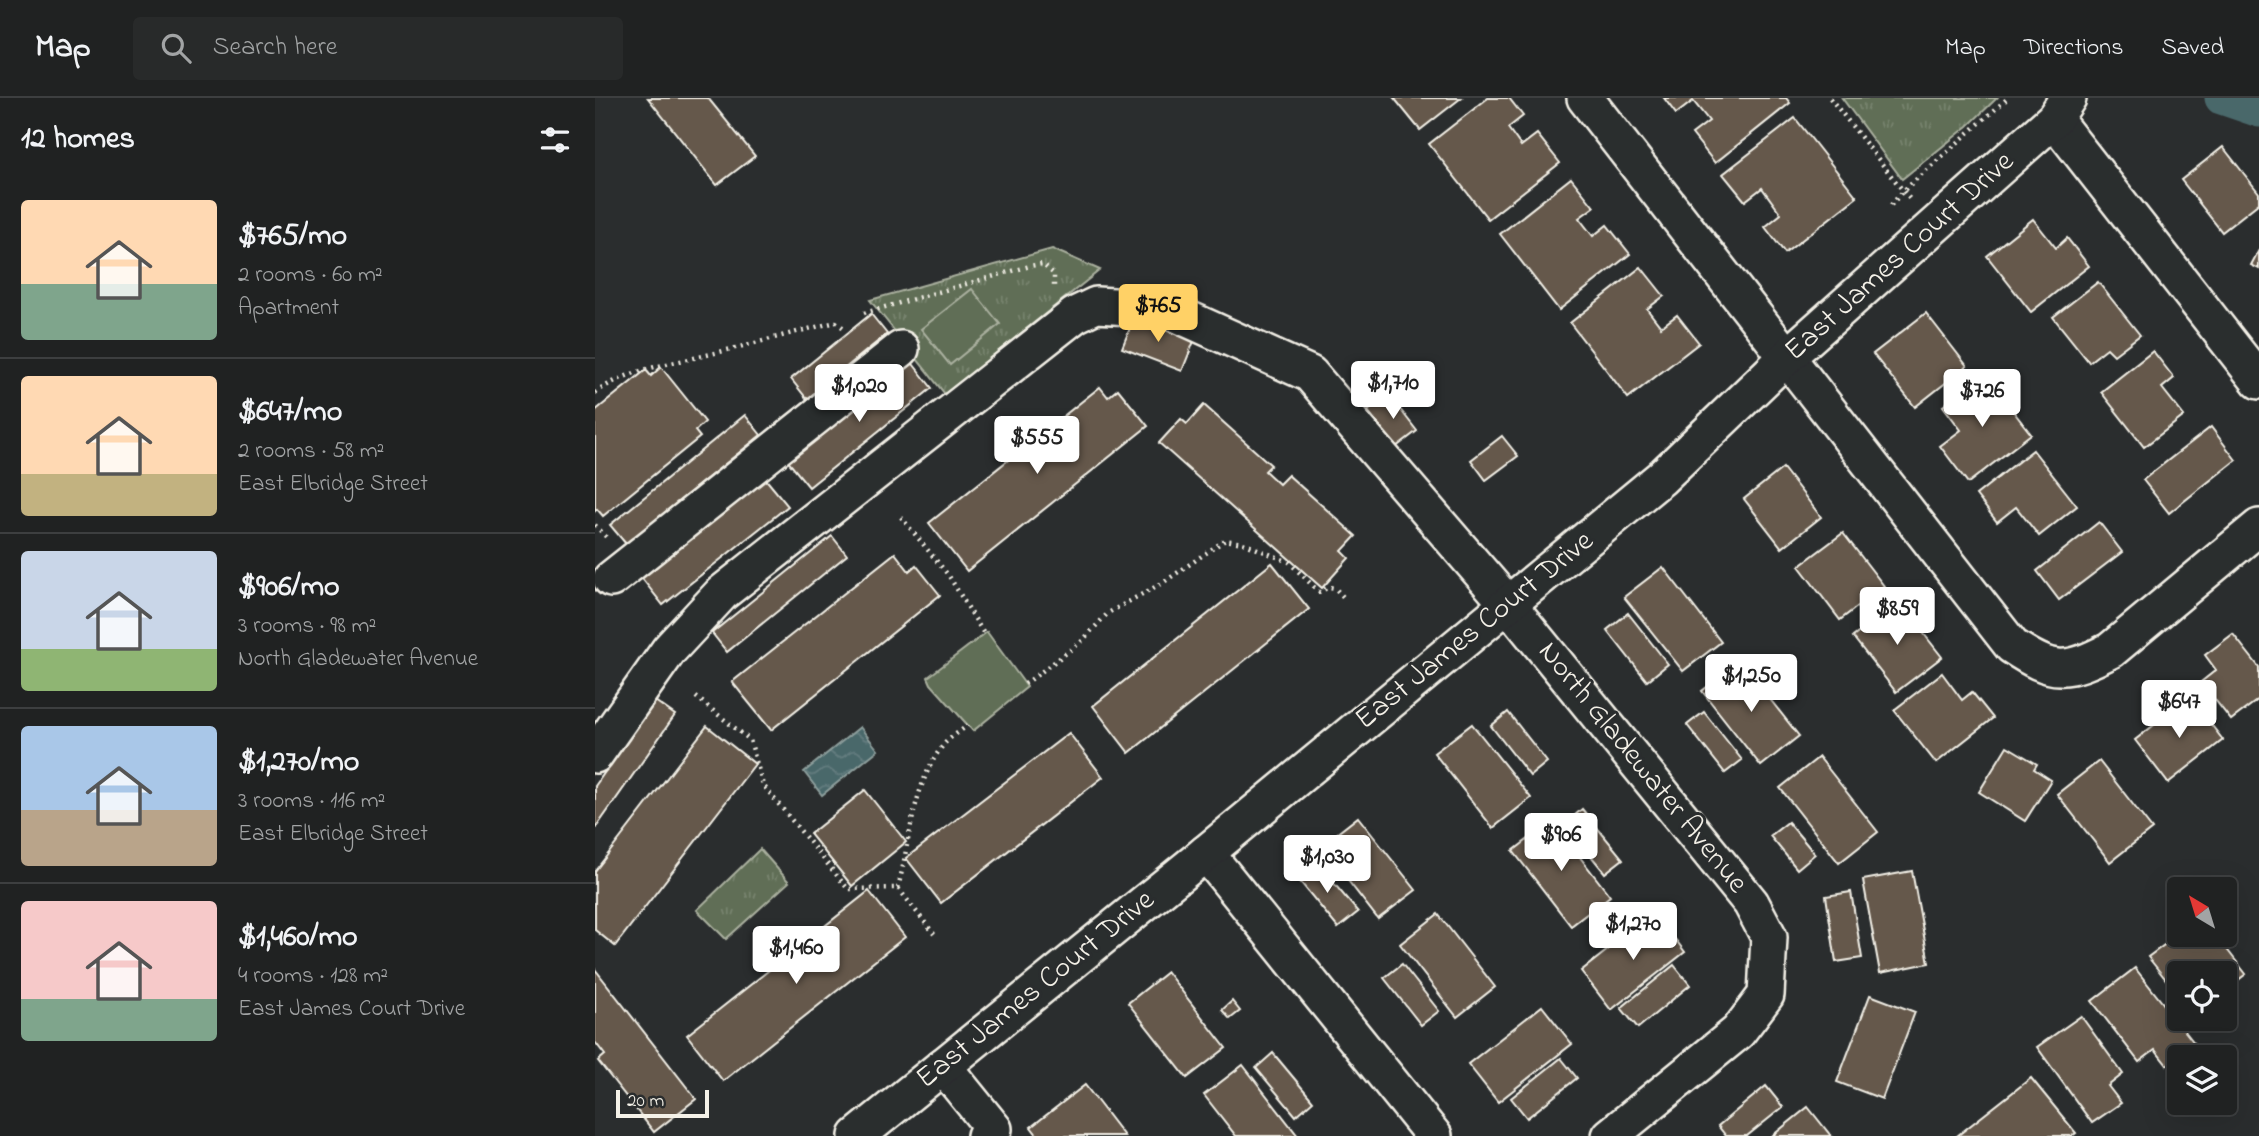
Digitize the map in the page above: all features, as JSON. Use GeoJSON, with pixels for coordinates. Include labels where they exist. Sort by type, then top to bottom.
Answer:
{"type":"FeatureCollection","features":[{"type":"Feature","properties":{"kind":"street"},"geometry":{"type":"LineString","coordinates":[[1585,98],[2012,646],[2038,663],[2058,668],[2085,663],[2111,650],[2259,527]]}},
{"type":"Feature","properties":{"kind":"street"},"geometry":{"type":"LineString","coordinates":[[2061,108],[2259,381]]}},
{"type":"Feature","properties":{"kind":"street","name":"East James Court Drive"},"geometry":{"type":"LineString","coordinates":[[857,1136],[1661,478],[1788,356],[2061,108]]}},
{"type":"Feature","properties":{"kind":"street","name":"North Gladewater Avenue"},"geometry":{"type":"LineString","coordinates":[[595,755],[669,650],[722,593],[1075,315],[1097,305],[1166,309],[1310,374],[1507,603],[1751,903],[1769,937],[1766,995],[1738,1032],[1610,1136]]}},
{"type":"Feature","properties":{"kind":"street"},"geometry":{"type":"LineString","coordinates":[[611,579],[901,349]]}},
{"type":"Feature","properties":{"kind":"street"},"geometry":{"type":"LineString","coordinates":[[1206,853],[1434,1136]]}},
{"type":"Feature","properties":{"kind":"street"},"geometry":{"type":"LineString","coordinates":[[943,1066],[994,1129],[985,1136]]}},
{"type":"Feature","properties":{"kind":"path"},"geometry":{"type":"LineString","coordinates":[[1830,98],[1913,204]]}},
{"type":"Feature","properties":{"kind":"path"},"geometry":{"type":"LineString","coordinates":[[1891,205],[1903,191],[2008,98]]}},
{"type":"Feature","properties":{"kind":"path"},"geometry":{"type":"LineString","coordinates":[[864,313],[1042,264],[1054,274],[1054,291]]}},
{"type":"Feature","properties":{"kind":"path"},"geometry":{"type":"LineString","coordinates":[[595,393],[622,377],[643,369],[836,321],[845,329]]}},
{"type":"Feature","properties":{"kind":"path"},"geometry":{"type":"LineString","coordinates":[[901,517],[949,576],[984,634]]}},
{"type":"Feature","properties":{"kind":"path"},"geometry":{"type":"LineString","coordinates":[[595,525],[611,543]]}},
{"type":"Feature","properties":{"kind":"path"},"geometry":{"type":"LineString","coordinates":[[1025,684],[1081,642],[1108,613],[1164,582],[1225,540],[1243,543],[1289,562],[1319,592],[1329,587],[1335,588],[1345,599]]}},
{"type":"Feature","properties":{"kind":"path"},"geometry":{"type":"LineString","coordinates":[[696,697],[750,740],[763,785],[848,889],[898,888]]}},
{"type":"Feature","properties":{"kind":"path"},"geometry":{"type":"LineString","coordinates":[[898,888],[909,845],[916,799],[925,778],[946,742],[968,725]]}},
{"type":"Feature","properties":{"kind":"path"},"geometry":{"type":"LineString","coordinates":[[898,888],[934,934]]}},
{"type":"Feature","properties":{"kind":"green space"},"geometry":{"type":"Polygon","coordinates":[[[1842,98],[1997,98],[1968,126],[1902,179],[1842,98]]]}},
{"type":"Feature","properties":{"kind":"green space"},"geometry":{"type":"Polygon","coordinates":[[[1052,249],[1100,270],[945,394],[870,300],[1052,249]]]}},
{"type":"Feature","properties":{"kind":"green space"},"geometry":{"type":"Polygon","coordinates":[[[972,289],[1000,324],[950,365],[921,329],[972,289]]]}},
{"type":"Feature","properties":{"kind":"green space"},"geometry":{"type":"Polygon","coordinates":[[[987,632],[1027,687],[973,731],[931,684],[928,677],[987,632]]]}},
{"type":"Feature","properties":{"kind":"green space"},"geometry":{"type":"Polygon","coordinates":[[[760,849],[789,882],[726,939],[697,910],[760,849]]]}},
{"type":"Feature","properties":{"kind":"water"},"geometry":{"type":"Polygon","coordinates":[[[860,727],[878,750],[822,795],[804,772],[860,727]]]}},
{"type":"Feature","properties":{"kind":"building"},"geometry":{"type":"Polygon","coordinates":[[[648,98],[708,98],[755,156],[717,185],[648,98]]]}},
{"type":"Feature","properties":{"kind":"building"},"geometry":{"type":"Polygon","coordinates":[[[1394,98],[1461,98],[1420,130],[1394,98]]]}},
{"type":"Feature","properties":{"kind":"building"},"geometry":{"type":"Polygon","coordinates":[[[1488,98],[1509,98],[1523,116],[1508,128],[1521,146],[1537,134],[1560,163],[1488,219],[1429,144],[1488,98]]]}},
{"type":"Feature","properties":{"kind":"building"},"geometry":{"type":"Polygon","coordinates":[[[1664,98],[1786,98],[1790,103],[1715,163],[1692,134],[1709,121],[1693,101],[1676,114],[1664,98]]]}},
{"type":"Feature","properties":{"kind":"building"},"geometry":{"type":"Polygon","coordinates":[[[1795,118],[1857,197],[1785,253],[1765,227],[1781,214],[1762,188],[1745,201],[1723,174],[1795,118]]]}},
{"type":"Feature","properties":{"kind":"building"},"geometry":{"type":"Polygon","coordinates":[[[2223,147],[2259,193],[2259,203],[2222,232],[2181,180],[2223,147]]]}},
{"type":"Feature","properties":{"kind":"building"},"geometry":{"type":"Polygon","coordinates":[[[1571,178],[1594,207],[1579,218],[1593,236],[1607,225],[1630,254],[1559,310],[1500,234],[1571,178]]]}},
{"type":"Feature","properties":{"kind":"building"},"geometry":{"type":"Polygon","coordinates":[[[2033,219],[2056,248],[2067,238],[2089,266],[2031,312],[1987,256],[2033,219]]]}},
{"type":"Feature","properties":{"kind":"building"},"geometry":{"type":"Polygon","coordinates":[[[2259,250],[2259,269],[2251,265],[2259,250]]]}},
{"type":"Feature","properties":{"kind":"building"},"geometry":{"type":"Polygon","coordinates":[[[1641,267],[1664,296],[1647,309],[1661,327],[1677,315],[1699,343],[1628,398],[1570,323],[1641,267]]]}},
{"type":"Feature","properties":{"kind":"building"},"geometry":{"type":"Polygon","coordinates":[[[2098,282],[2140,335],[2114,355],[2107,348],[2089,362],[2053,317],[2098,282]]]}},
{"type":"Feature","properties":{"kind":"building"},"geometry":{"type":"Polygon","coordinates":[[[1926,313],[1967,366],[1915,407],[1873,354],[1926,313]]]}},
{"type":"Feature","properties":{"kind":"building"},"geometry":{"type":"Polygon","coordinates":[[[871,314],[887,334],[807,399],[791,379],[871,314]]]}},
{"type":"Feature","properties":{"kind":"building"},"geometry":{"type":"Polygon","coordinates":[[[1134,318],[1194,341],[1182,371],[1122,348],[1134,318]]]}},
{"type":"Feature","properties":{"kind":"building"},"geometry":{"type":"Polygon","coordinates":[[[2153,351],[2174,378],[2162,388],[2184,416],[2144,447],[2101,392],[2153,351]]]}},
{"type":"Feature","properties":{"kind":"building"},"geometry":{"type":"Polygon","coordinates":[[[910,360],[932,388],[809,487],[786,459],[910,360]]]}},
{"type":"Feature","properties":{"kind":"building"},"geometry":{"type":"Polygon","coordinates":[[[661,367],[705,422],[695,431],[700,437],[603,516],[597,509],[595,511],[595,411],[646,370],[651,376],[661,367]]]}},
{"type":"Feature","properties":{"kind":"building"},"geometry":{"type":"Polygon","coordinates":[[[1984,374],[2031,434],[1968,483],[1940,446],[1961,430],[1943,406],[1984,374]]]}},
{"type":"Feature","properties":{"kind":"building"},"geometry":{"type":"Polygon","coordinates":[[[1100,387],[1108,397],[1118,389],[1148,426],[967,571],[929,523],[1100,387]]]}},
{"type":"Feature","properties":{"kind":"building"},"geometry":{"type":"Polygon","coordinates":[[[1389,395],[1417,431],[1396,447],[1368,411],[1389,395]]]}},
{"type":"Feature","properties":{"kind":"building"},"geometry":{"type":"Polygon","coordinates":[[[1204,405],[1271,465],[1265,471],[1279,484],[1288,475],[1356,536],[1342,551],[1349,558],[1322,588],[1159,443],[1181,419],[1187,424],[1204,405]]]}},
{"type":"Feature","properties":{"kind":"building"},"geometry":{"type":"Polygon","coordinates":[[[745,415],[761,435],[626,544],[610,525],[745,415]]]}},
{"type":"Feature","properties":{"kind":"building"},"geometry":{"type":"Polygon","coordinates":[[[2211,427],[2236,460],[2169,513],[2143,480],[2211,427]]]}},
{"type":"Feature","properties":{"kind":"building"},"geometry":{"type":"Polygon","coordinates":[[[1502,436],[1518,456],[1486,480],[1471,460],[1502,436]]]}},
{"type":"Feature","properties":{"kind":"building"},"geometry":{"type":"Polygon","coordinates":[[[2033,450],[2077,506],[2039,536],[2016,507],[1997,522],[1976,495],[2033,450]]]}},
{"type":"Feature","properties":{"kind":"building"},"geometry":{"type":"Polygon","coordinates":[[[1783,468],[1821,517],[1782,548],[1744,499],[1783,468]]]}},
{"type":"Feature","properties":{"kind":"building"},"geometry":{"type":"Polygon","coordinates":[[[764,477],[788,506],[663,605],[640,576],[764,477]]]}},
{"type":"Feature","properties":{"kind":"building"},"geometry":{"type":"Polygon","coordinates":[[[2099,522],[2122,552],[2059,600],[2037,571],[2099,522]]]}},
{"type":"Feature","properties":{"kind":"building"},"geometry":{"type":"Polygon","coordinates":[[[1843,533],[1884,586],[1840,620],[1799,566],[1843,533]]]}},
{"type":"Feature","properties":{"kind":"building"},"geometry":{"type":"Polygon","coordinates":[[[832,536],[847,555],[727,652],[712,633],[832,536]]]}},
{"type":"Feature","properties":{"kind":"building"},"geometry":{"type":"Polygon","coordinates":[[[895,553],[909,571],[916,565],[940,595],[771,730],[732,682],[895,553]]]}},
{"type":"Feature","properties":{"kind":"building"},"geometry":{"type":"Polygon","coordinates":[[[1272,563],[1309,609],[1129,753],[1093,706],[1272,563]]]}},
{"type":"Feature","properties":{"kind":"building"},"geometry":{"type":"Polygon","coordinates":[[[1663,567],[1721,642],[1683,671],[1624,597],[1663,567]]]}},
{"type":"Feature","properties":{"kind":"building"},"geometry":{"type":"Polygon","coordinates":[[[1899,602],[1942,657],[1896,692],[1853,637],[1899,602]]]}},
{"type":"Feature","properties":{"kind":"building"},"geometry":{"type":"Polygon","coordinates":[[[1628,613],[1668,664],[1647,681],[1607,630],[1628,613]]]}},
{"type":"Feature","properties":{"kind":"building"},"geometry":{"type":"Polygon","coordinates":[[[2233,634],[2259,667],[2259,699],[2231,720],[2201,682],[2216,670],[2205,655],[2233,634]]]}},
{"type":"Feature","properties":{"kind":"building"},"geometry":{"type":"Polygon","coordinates":[[[1740,661],[1799,736],[1761,766],[1702,691],[1740,661]]]}},
{"type":"Feature","properties":{"kind":"building"},"geometry":{"type":"Polygon","coordinates":[[[1942,673],[1962,700],[1972,692],[1993,718],[1936,763],[1894,710],[1942,673]]]}},
{"type":"Feature","properties":{"kind":"building"},"geometry":{"type":"Polygon","coordinates":[[[2190,697],[2223,740],[2168,783],[2135,740],[2190,697]]]}},
{"type":"Feature","properties":{"kind":"building"},"geometry":{"type":"Polygon","coordinates":[[[655,701],[675,715],[595,829],[595,786],[655,701]]]}},
{"type":"Feature","properties":{"kind":"building"},"geometry":{"type":"Polygon","coordinates":[[[1508,712],[1547,762],[1530,776],[1491,726],[1508,712]]]}},
{"type":"Feature","properties":{"kind":"building"},"geometry":{"type":"Polygon","coordinates":[[[1704,712],[1742,760],[1725,773],[1687,725],[1704,712]]]}},
{"type":"Feature","properties":{"kind":"building"},"geometry":{"type":"Polygon","coordinates":[[[1472,724],[1531,798],[1493,828],[1434,753],[1472,724]]]}},
{"type":"Feature","properties":{"kind":"building"},"geometry":{"type":"Polygon","coordinates":[[[707,726],[755,764],[615,946],[595,930],[595,871],[707,726]]]}},
{"type":"Feature","properties":{"kind":"building"},"geometry":{"type":"Polygon","coordinates":[[[1069,733],[1103,777],[941,903],[906,858],[1069,733]]]}},
{"type":"Feature","properties":{"kind":"building"},"geometry":{"type":"Polygon","coordinates":[[[2007,746],[2037,764],[2034,769],[2051,780],[2025,821],[1979,792],[2007,746]]]}},
{"type":"Feature","properties":{"kind":"building"},"geometry":{"type":"Polygon","coordinates":[[[1819,757],[1878,832],[1839,863],[1780,788],[1819,757]]]}},
{"type":"Feature","properties":{"kind":"building"},"geometry":{"type":"Polygon","coordinates":[[[2099,761],[2152,829],[2110,862],[2057,794],[2099,761]]]}},
{"type":"Feature","properties":{"kind":"building"},"geometry":{"type":"Polygon","coordinates":[[[865,790],[906,842],[852,886],[810,834],[865,790]]]}},
{"type":"Feature","properties":{"kind":"building"},"geometry":{"type":"Polygon","coordinates":[[[1582,809],[1623,859],[1605,873],[1565,824],[1582,809]]]}},
{"type":"Feature","properties":{"kind":"building"},"geometry":{"type":"Polygon","coordinates":[[[1358,817],[1416,890],[1378,919],[1321,846],[1358,817]]]}},
{"type":"Feature","properties":{"kind":"building"},"geometry":{"type":"Polygon","coordinates":[[[1552,821],[1610,896],[1571,926],[1513,851],[1552,821]]]}},
{"type":"Feature","properties":{"kind":"building"},"geometry":{"type":"Polygon","coordinates":[[[1788,822],[1815,854],[1797,869],[1770,836],[1788,822]]]}},
{"type":"Feature","properties":{"kind":"building"},"geometry":{"type":"Polygon","coordinates":[[[1316,862],[1358,912],[1338,928],[1297,878],[1316,862]]]}},
{"type":"Feature","properties":{"kind":"building"},"geometry":{"type":"Polygon","coordinates":[[[1912,871],[1929,963],[1880,973],[1863,880],[1912,871]]]}},
{"type":"Feature","properties":{"kind":"building"},"geometry":{"type":"Polygon","coordinates":[[[869,891],[905,937],[723,1081],[687,1035],[869,891]]]}},
{"type":"Feature","properties":{"kind":"building"},"geometry":{"type":"Polygon","coordinates":[[[1851,892],[1862,958],[1836,962],[1826,896],[1851,892]]]}},
{"type":"Feature","properties":{"kind":"building"},"geometry":{"type":"Polygon","coordinates":[[[1655,913],[1685,952],[1611,1010],[1581,971],[1655,913]]]}},
{"type":"Feature","properties":{"kind":"building"},"geometry":{"type":"Polygon","coordinates":[[[1438,914],[1495,987],[1457,1017],[1400,944],[1438,914]]]}},
{"type":"Feature","properties":{"kind":"building"},"geometry":{"type":"Polygon","coordinates":[[[2167,943],[2167,947],[2225,947],[2236,961],[2167,961],[2167,981],[2148,957],[2167,943]]]}},
{"type":"Feature","properties":{"kind":"building"},"geometry":{"type":"Polygon","coordinates":[[[2237,962],[2246,974],[2237,981],[2237,962]]]}},
{"type":"Feature","properties":{"kind":"building"},"geometry":{"type":"Polygon","coordinates":[[[1402,964],[1439,1011],[1421,1025],[1384,978],[1402,964]]]}},
{"type":"Feature","properties":{"kind":"building"},"geometry":{"type":"Polygon","coordinates":[[[1674,965],[1690,985],[1638,1028],[1621,1008],[1674,965]]]}},
{"type":"Feature","properties":{"kind":"building"},"geometry":{"type":"Polygon","coordinates":[[[2135,968],[2167,1009],[2167,1031],[2185,1031],[2195,1044],[2167,1045],[2167,1065],[2155,1050],[2139,1062],[2092,1001],[2135,968]]]}},
{"type":"Feature","properties":{"kind":"building"},"geometry":{"type":"Polygon","coordinates":[[[595,969],[696,1099],[654,1132],[598,1061],[605,1055],[595,1042],[595,969]]]}},
{"type":"Feature","properties":{"kind":"building"},"geometry":{"type":"Polygon","coordinates":[[[1167,972],[1226,1048],[1187,1078],[1128,1003],[1167,972]]]}},
{"type":"Feature","properties":{"kind":"building"},"geometry":{"type":"Polygon","coordinates":[[[1870,995],[1915,1012],[1882,1099],[1837,1082],[1870,995]]]}},
{"type":"Feature","properties":{"kind":"building"},"geometry":{"type":"Polygon","coordinates":[[[1232,1001],[1240,1011],[1230,1019],[1222,1010],[1232,1001]]]}},
{"type":"Feature","properties":{"kind":"building"},"geometry":{"type":"Polygon","coordinates":[[[1542,1006],[1572,1044],[1498,1102],[1468,1064],[1542,1006]]]}},
{"type":"Feature","properties":{"kind":"building"},"geometry":{"type":"Polygon","coordinates":[[[2081,1016],[2123,1074],[2108,1086],[2121,1103],[2092,1123],[2037,1047],[2081,1016]]]}},
{"type":"Feature","properties":{"kind":"building"},"geometry":{"type":"Polygon","coordinates":[[[1273,1053],[1313,1101],[1296,1116],[1256,1068],[1273,1053]]]}},
{"type":"Feature","properties":{"kind":"building"},"geometry":{"type":"Polygon","coordinates":[[[1561,1058],[1577,1078],[1527,1118],[1511,1098],[1561,1058]]]}},
{"type":"Feature","properties":{"kind":"building"},"geometry":{"type":"Polygon","coordinates":[[[1243,1065],[1298,1136],[1236,1136],[1204,1095],[1243,1065]]]}},
{"type":"Feature","properties":{"kind":"building"},"geometry":{"type":"Polygon","coordinates":[[[2031,1078],[2076,1133],[2072,1136],[1957,1136],[2031,1078]]]}},
{"type":"Feature","properties":{"kind":"building"},"geometry":{"type":"Polygon","coordinates":[[[1085,1085],[1124,1136],[1038,1136],[1031,1127],[1085,1085]]]}},
{"type":"Feature","properties":{"kind":"building"},"geometry":{"type":"Polygon","coordinates":[[[1766,1086],[1783,1107],[1747,1136],[1726,1136],[1718,1126],[1766,1086]]]}},
{"type":"Feature","properties":{"kind":"building"},"geometry":{"type":"Polygon","coordinates":[[[1808,1107],[1831,1136],[1772,1136],[1808,1107]]]}},
{"type":"Feature","properties":{"kind":"waterway"},"geometry":{"type":"LineString","coordinates":[[2221,98],[2259,111]]}}]}
